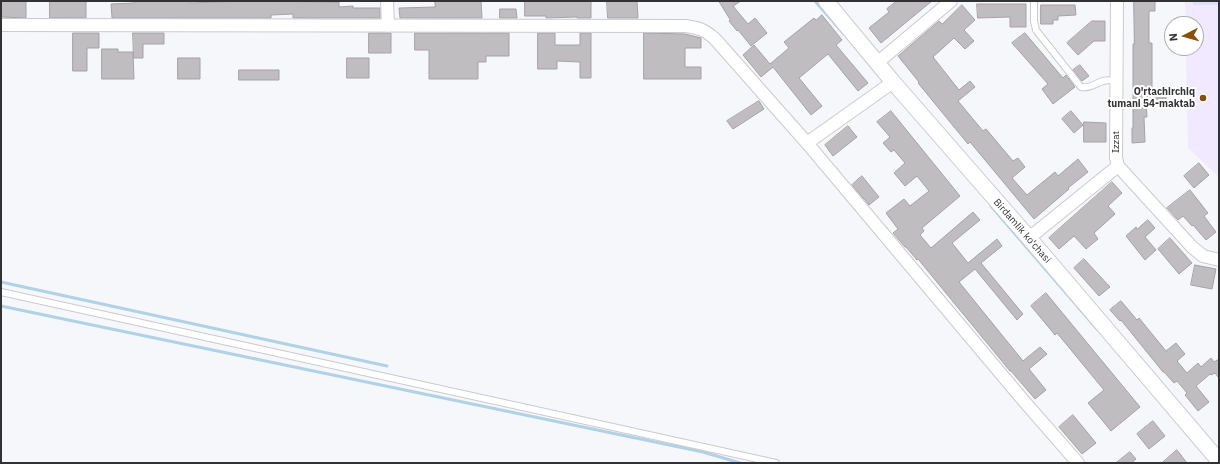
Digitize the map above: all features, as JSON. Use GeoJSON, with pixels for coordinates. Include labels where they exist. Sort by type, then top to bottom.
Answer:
{"type":"FeatureCollection","features":[{"type":"Feature","properties":{"kind":"street"},"geometry":{"type":"LineString","coordinates":[[387,1],[388,26]]}},
{"type":"Feature","properties":{"kind":"street","name":"Birdamlik ko'chasi"},"geometry":{"type":"LineString","coordinates":[[826,1],[893,82],[1029,238],[1219,461]]}},
{"type":"Feature","properties":{"kind":"street"},"geometry":{"type":"LineString","coordinates":[[877,63],[951,1]]}},
{"type":"Feature","properties":{"kind":"street","name":"Izzat"},"geometry":{"type":"LineString","coordinates":[[1116,1],[1116,158],[1118,166],[1192,248],[1203,256],[1219,260]]}},
{"type":"Feature","properties":{"kind":"street"},"geometry":{"type":"LineString","coordinates":[[1,25],[698,27],[707,31],[715,39],[807,143],[1023,400],[1078,463]]}},
{"type":"Feature","properties":{"kind":"street"},"geometry":{"type":"LineString","coordinates":[[807,143],[893,82]]}},
{"type":"Feature","properties":{"kind":"street"},"geometry":{"type":"LineString","coordinates":[[1029,238],[1118,166]]}},
{"type":"Feature","properties":{"kind":"lane"},"geometry":{"type":"LineString","coordinates":[[1034,1],[1034,21],[1036,30],[1081,87],[1087,87],[1104,80],[1116,80]]}},
{"type":"Feature","properties":{"kind":"lane"},"geometry":{"type":"LineString","coordinates":[[1,292],[776,463]]}},
{"type":"Feature","properties":{"kind":"shaded area","name":"O'rtachirchiq tumani 54-maktab"},"geometry":{"type":"Polygon","coordinates":[[[1185,1],[1219,1],[1219,177],[1188,148],[1186,56],[1204,56],[1204,16],[1186,16],[1185,1]]]}},
{"type":"Feature","properties":{"kind":"shaded area"},"geometry":{"type":"Polygon","coordinates":[[[1193,1],[1219,1],[1219,5],[1193,5],[1193,1]]]}},
{"type":"Feature","properties":{"kind":"building"},"geometry":{"type":"Polygon","coordinates":[[[1,1],[26,1],[26,18],[1,17],[1,1]]]}},
{"type":"Feature","properties":{"kind":"building"},"geometry":{"type":"Polygon","coordinates":[[[50,1],[86,1],[86,18],[50,18],[50,1]]]}},
{"type":"Feature","properties":{"kind":"building"},"geometry":{"type":"Polygon","coordinates":[[[134,1],[190,1],[190,3],[243,1],[339,2],[339,7],[353,6],[353,8],[380,8],[380,18],[293,18],[293,14],[271,15],[271,18],[112,18],[111,4],[134,3],[134,1]]]}},
{"type":"Feature","properties":{"kind":"building"},"geometry":{"type":"Polygon","coordinates":[[[435,1],[481,1],[482,18],[400,18],[399,8],[435,7],[435,1]]]}},
{"type":"Feature","properties":{"kind":"building"},"geometry":{"type":"Polygon","coordinates":[[[525,1],[591,1],[591,18],[546,18],[546,16],[525,16],[525,1]]]}},
{"type":"Feature","properties":{"kind":"building"},"geometry":{"type":"Polygon","coordinates":[[[607,1],[637,1],[638,18],[608,18],[607,1]]]}},
{"type":"Feature","properties":{"kind":"building"},"geometry":{"type":"Polygon","coordinates":[[[719,1],[741,1],[733,6],[748,24],[755,18],[767,33],[751,46],[729,21],[730,20],[719,1]]]}},
{"type":"Feature","properties":{"kind":"building"},"geometry":{"type":"Polygon","coordinates":[[[897,1],[932,1],[881,43],[869,28],[889,12],[887,9],[897,1]]]}},
{"type":"Feature","properties":{"kind":"building"},"geometry":{"type":"Polygon","coordinates":[[[1134,1],[1155,1],[1155,11],[1149,11],[1149,43],[1152,43],[1152,90],[1166,90],[1166,99],[1146,99],[1147,117],[1144,117],[1145,142],[1132,143],[1133,128],[1134,1]]]}},
{"type":"Feature","properties":{"kind":"building"},"geometry":{"type":"Polygon","coordinates":[[[977,4],[1026,4],[1026,27],[1010,27],[1010,17],[978,18],[977,4]]]}},
{"type":"Feature","properties":{"kind":"building"},"geometry":{"type":"Polygon","coordinates":[[[962,5],[975,20],[964,30],[974,41],[965,49],[954,38],[933,57],[959,90],[970,81],[975,87],[958,101],[983,131],[986,129],[1013,161],[1018,158],[1025,167],[1012,178],[1027,195],[1055,172],[1058,176],[1078,159],[1088,172],[1034,219],[970,142],[968,144],[898,56],[939,21],[942,24],[962,5]]]}},
{"type":"Feature","properties":{"kind":"building"},"geometry":{"type":"Polygon","coordinates":[[[1041,5],[1075,5],[1076,15],[1058,16],[1058,20],[1053,20],[1053,24],[1041,24],[1041,5]]]}},
{"type":"Feature","properties":{"kind":"building"},"geometry":{"type":"Polygon","coordinates":[[[500,9],[516,9],[517,18],[500,18],[500,9]]]}},
{"type":"Feature","properties":{"kind":"building"},"geometry":{"type":"Polygon","coordinates":[[[822,15],[842,40],[836,45],[868,83],[858,91],[828,54],[799,78],[822,106],[811,115],[773,67],[761,77],[743,55],[754,45],[770,64],[789,48],[784,42],[814,18],[816,20],[822,15]]]}},
{"type":"Feature","properties":{"kind":"building"},"geometry":{"type":"Polygon","coordinates":[[[1092,21],[1105,21],[1105,41],[1094,41],[1078,55],[1067,43],[1092,21]]]}},
{"type":"Feature","properties":{"kind":"building"},"geometry":{"type":"Polygon","coordinates":[[[73,33],[99,33],[99,48],[87,48],[87,71],[73,71],[73,33]]]}},
{"type":"Feature","properties":{"kind":"building"},"geometry":{"type":"Polygon","coordinates":[[[133,33],[164,33],[164,44],[143,44],[143,58],[134,58],[133,33]]]}},
{"type":"Feature","properties":{"kind":"building"},"geometry":{"type":"Polygon","coordinates":[[[369,33],[391,33],[391,53],[369,53],[369,33]]]}},
{"type":"Feature","properties":{"kind":"building"},"geometry":{"type":"Polygon","coordinates":[[[415,33],[509,33],[509,56],[486,56],[486,62],[478,62],[478,79],[429,79],[429,50],[415,50],[415,33]]]}},
{"type":"Feature","properties":{"kind":"building"},"geometry":{"type":"Polygon","coordinates":[[[538,33],[555,33],[555,45],[580,45],[580,33],[591,33],[591,78],[580,78],[580,62],[557,61],[557,69],[538,69],[538,33]]]}},
{"type":"Feature","properties":{"kind":"building"},"geometry":{"type":"Polygon","coordinates":[[[644,33],[685,34],[701,38],[701,48],[685,48],[685,67],[701,67],[701,79],[644,79],[644,33]]]}},
{"type":"Feature","properties":{"kind":"building"},"geometry":{"type":"Polygon","coordinates":[[[1025,33],[1063,78],[1066,75],[1075,87],[1053,104],[1042,89],[1048,84],[1012,43],[1025,33]]]}},
{"type":"Feature","properties":{"kind":"building"},"geometry":{"type":"Polygon","coordinates":[[[102,49],[118,49],[118,52],[133,52],[134,79],[102,79],[102,49]]]}},
{"type":"Feature","properties":{"kind":"building"},"geometry":{"type":"Polygon","coordinates":[[[178,58],[200,58],[200,79],[178,79],[178,58]]]}},
{"type":"Feature","properties":{"kind":"building"},"geometry":{"type":"Polygon","coordinates":[[[347,58],[369,58],[369,78],[347,78],[347,58]]]}},
{"type":"Feature","properties":{"kind":"building"},"geometry":{"type":"Polygon","coordinates":[[[1080,65],[1089,76],[1082,81],[1073,70],[1080,65]]]}},
{"type":"Feature","properties":{"kind":"building"},"geometry":{"type":"Polygon","coordinates":[[[239,70],[279,70],[279,80],[239,80],[239,70]]]}},
{"type":"Feature","properties":{"kind":"building"},"geometry":{"type":"Polygon","coordinates":[[[759,101],[764,109],[733,129],[727,121],[759,101]]]}},
{"type":"Feature","properties":{"kind":"building"},"geometry":{"type":"Polygon","coordinates":[[[891,111],[960,196],[922,228],[924,231],[920,235],[931,248],[973,212],[980,220],[952,243],[968,263],[997,239],[1002,246],[981,263],[1023,314],[1017,320],[975,269],[959,282],[1023,361],[1040,347],[1047,354],[1029,369],[1046,390],[1035,399],[1010,371],[918,259],[917,260],[893,233],[898,229],[886,213],[904,199],[910,206],[929,191],[917,176],[905,186],[894,173],[905,163],[894,150],[891,152],[883,143],[890,137],[877,122],[891,111]]]}},
{"type":"Feature","properties":{"kind":"building"},"geometry":{"type":"Polygon","coordinates":[[[1071,111],[1083,125],[1074,133],[1062,119],[1071,111]]]}},
{"type":"Feature","properties":{"kind":"building"},"geometry":{"type":"Polygon","coordinates":[[[1084,122],[1106,123],[1106,142],[1084,142],[1084,122]]]}},
{"type":"Feature","properties":{"kind":"building"},"geometry":{"type":"Polygon","coordinates":[[[848,126],[857,137],[833,156],[825,145],[848,126]]]}},
{"type":"Feature","properties":{"kind":"building"},"geometry":{"type":"Polygon","coordinates":[[[1199,163],[1209,175],[1194,188],[1184,176],[1199,163]]]}},
{"type":"Feature","properties":{"kind":"building"},"geometry":{"type":"Polygon","coordinates":[[[862,176],[879,197],[869,205],[852,185],[862,176]]]}},
{"type":"Feature","properties":{"kind":"building"},"geometry":{"type":"Polygon","coordinates":[[[1112,182],[1122,193],[1108,206],[1115,214],[1094,233],[1098,239],[1086,249],[1074,236],[1059,249],[1049,238],[1112,182]]]}},
{"type":"Feature","properties":{"kind":"building"},"geometry":{"type":"Polygon","coordinates":[[[1190,190],[1208,213],[1204,216],[1216,232],[1206,240],[1183,216],[1178,220],[1167,208],[1190,190]]]}},
{"type":"Feature","properties":{"kind":"building"},"geometry":{"type":"Polygon","coordinates":[[[1148,220],[1155,228],[1145,237],[1156,250],[1145,260],[1126,236],[1136,227],[1137,229],[1148,220]]]}},
{"type":"Feature","properties":{"kind":"building"},"geometry":{"type":"Polygon","coordinates":[[[1170,238],[1192,263],[1179,274],[1158,249],[1170,238]]]}},
{"type":"Feature","properties":{"kind":"building"},"geometry":{"type":"Polygon","coordinates":[[[1084,259],[1110,287],[1099,296],[1074,268],[1084,259]]]}},
{"type":"Feature","properties":{"kind":"building"},"geometry":{"type":"Polygon","coordinates":[[[1195,265],[1216,269],[1212,289],[1191,285],[1195,265]]]}},
{"type":"Feature","properties":{"kind":"building"},"geometry":{"type":"Polygon","coordinates":[[[1046,293],[1140,407],[1111,431],[1088,403],[1104,390],[1057,333],[1055,335],[1031,306],[1046,293]]]}},
{"type":"Feature","properties":{"kind":"building"},"geometry":{"type":"Polygon","coordinates":[[[1121,301],[1137,320],[1139,318],[1166,351],[1176,343],[1185,354],[1177,361],[1187,373],[1198,363],[1201,367],[1211,358],[1214,362],[1219,359],[1219,378],[1215,373],[1210,374],[1196,386],[1209,402],[1198,411],[1185,395],[1187,393],[1177,381],[1174,383],[1163,372],[1121,320],[1120,321],[1110,310],[1121,301]]]}},
{"type":"Feature","properties":{"kind":"building"},"geometry":{"type":"Polygon","coordinates":[[[1073,415],[1096,443],[1082,454],[1059,427],[1073,415]]]}},
{"type":"Feature","properties":{"kind":"building"},"geometry":{"type":"Polygon","coordinates":[[[1153,421],[1165,436],[1149,449],[1137,434],[1153,421]]]}},
{"type":"Feature","properties":{"kind":"building"},"geometry":{"type":"Polygon","coordinates":[[[1177,450],[1187,463],[1162,463],[1177,450]]]}},
{"type":"Feature","properties":{"kind":"building"},"geometry":{"type":"Polygon","coordinates":[[[1130,452],[1136,459],[1131,463],[1116,463],[1130,452]]]}},
{"type":"Feature","properties":{"kind":"waterway"},"geometry":{"type":"LineString","coordinates":[[815,1],[843,33]]}},
{"type":"Feature","properties":{"kind":"waterway"},"geometry":{"type":"LineString","coordinates":[[991,206],[1097,329]]}},
{"type":"Feature","properties":{"kind":"waterway"},"geometry":{"type":"LineString","coordinates":[[1,282],[387,366]]}},
{"type":"Feature","properties":{"kind":"waterway"},"geometry":{"type":"LineString","coordinates":[[1,306],[703,452],[740,463]]}},
{"type":"Feature","properties":{"kind":"place","name":"O'rtachirchiq tumani 54-maktab"},"geometry":{"type":"Point","coordinates":[1203,98]}}]}
